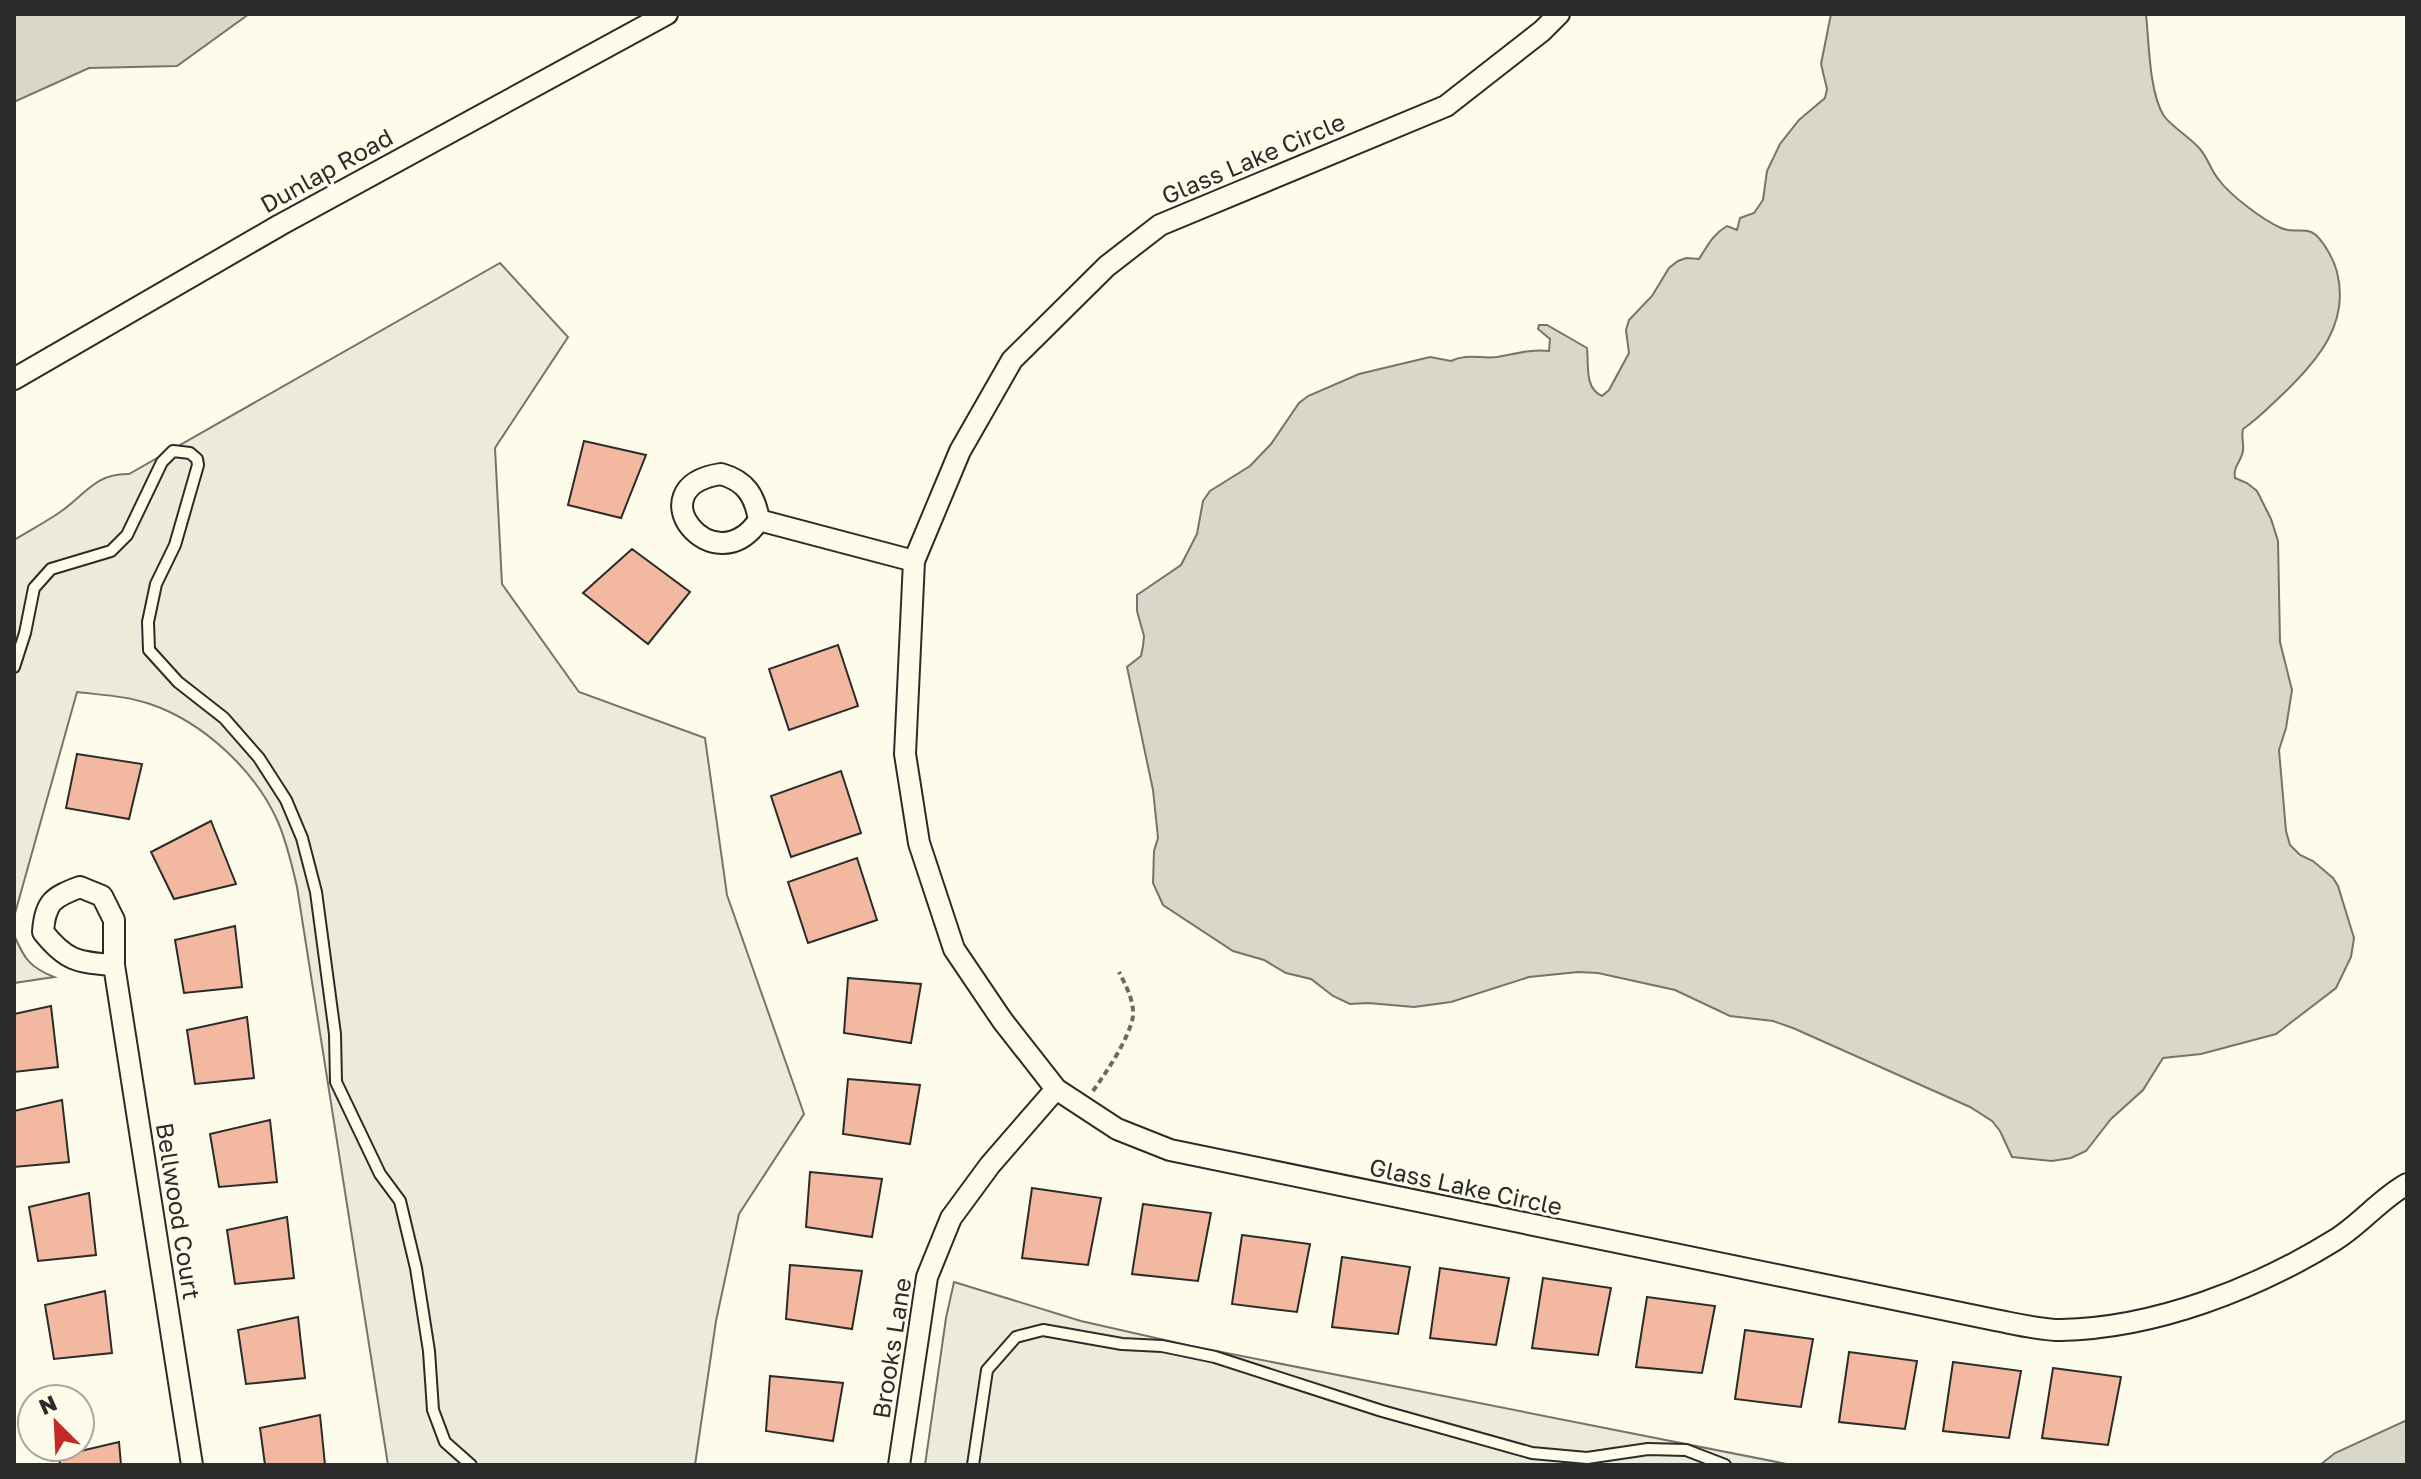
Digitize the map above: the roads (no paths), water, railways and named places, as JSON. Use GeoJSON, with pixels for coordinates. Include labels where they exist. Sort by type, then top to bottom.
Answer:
{"type":"FeatureCollection","features":[{"type":"Feature","properties":{"kind":"street","name":"Dunlap Road"},"geometry":{"type":"LineString","coordinates":[[14,379],[280,225],[667,14]]}},
{"type":"Feature","properties":{"kind":"street","name":"Glass Lake Circle"},"geometry":{"type":"LineString","coordinates":[[1559,14],[1542,31],[1446,106],[1160,225],[1107,266],[1012,360],[960,451],[914,561],[905,754],[919,843],[954,949],[1002,1020],[1056,1089],[1117,1129],[1170,1150],[1979,1317],[2059,1330],[2136,1323],[2249,1286],[2337,1239],[2391,1193],[2407,1184]]}},
{"type":"Feature","properties":{"kind":"street"},"geometry":{"type":"LineString","coordinates":[[759,520],[914,561]]}},
{"type":"Feature","properties":{"kind":"street","name":"Bellwood Court"},"geometry":{"type":"LineString","coordinates":[[114,965],[192,1465]]}},
{"type":"Feature","properties":{"kind":"street","name":"Brooks Lane"},"geometry":{"type":"LineString","coordinates":[[899,1465],[927,1277],[951,1218],[990,1165],[1056,1089]]}},
{"type":"Feature","properties":{"kind":"lane"},"geometry":{"type":"LineString","coordinates":[[14,667],[34,588],[51,569],[111,551],[127,535],[162,462],[173,451],[190,453],[197,459],[198,465],[175,545],[156,584],[148,622],[149,650],[178,682],[224,718],[259,758],[286,800],[302,838],[316,892],[335,1034],[336,1082],[380,1174],[400,1201],[429,1351],[433,1410],[445,1442],[471,1465]]}},
{"type":"Feature","properties":{"kind":"lane"},"geometry":{"type":"LineString","coordinates":[[973,1465],[987,1370],[1016,1337],[1043,1330],[1122,1344],[1162,1346],[1215,1357],[1382,1411],[1532,1453],[1587,1458],[1648,1449],[1686,1450],[1725,1465]]}}]}
